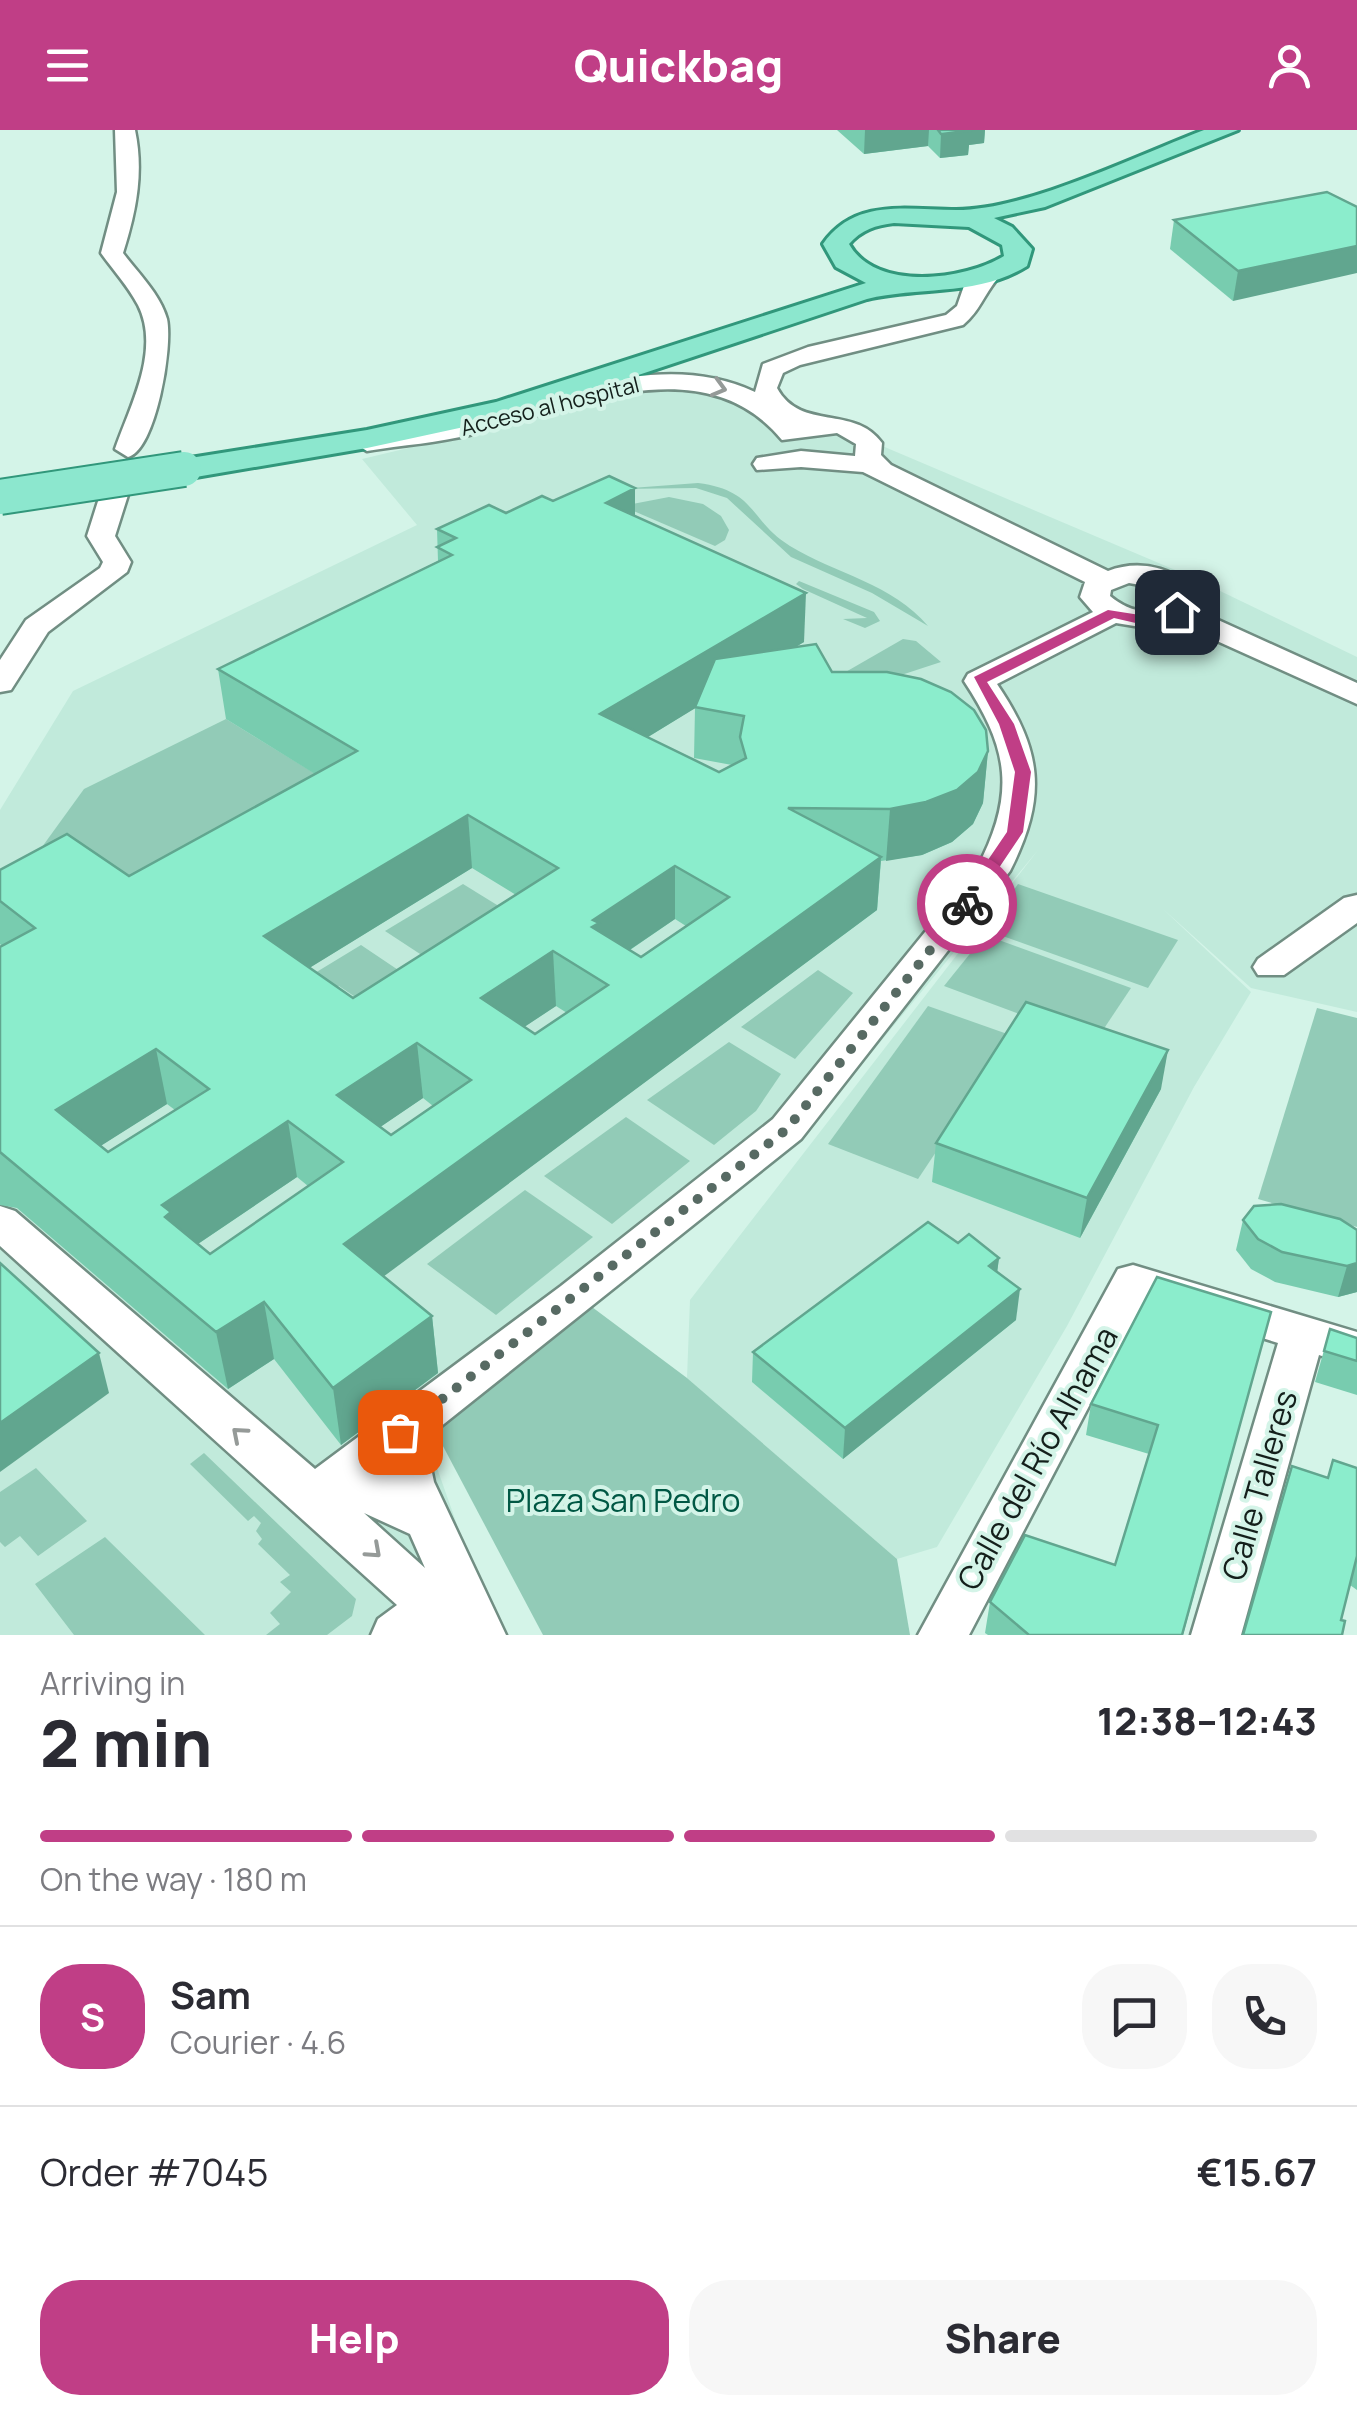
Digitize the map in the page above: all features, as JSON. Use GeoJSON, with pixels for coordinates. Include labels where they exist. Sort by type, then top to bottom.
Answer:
{"type":"FeatureCollection","features":[{"type":"Feature","properties":{"kind":"main road"},"geometry":{"type":"LineString","coordinates":[[846,263],[836,244],[852,227],[888,216],[957,217],[1036,202],[1226,130]]}},
{"type":"Feature","properties":{"kind":"main road"},"geometry":{"type":"LineString","coordinates":[[1012,238],[1028,222],[1073,200],[1258,130]]}},
{"type":"Feature","properties":{"kind":"main road"},"geometry":{"type":"LineString","coordinates":[[0,480],[336,446],[546,398],[784,314],[918,283],[987,278],[1017,260],[1019,249],[1012,238],[990,226],[957,217]]}},
{"type":"Feature","properties":{"kind":"main road"},"geometry":{"type":"LineString","coordinates":[[0,497],[355,426],[548,381],[780,299],[846,263],[918,283]]}},
{"type":"Feature","properties":{"kind":"street"},"geometry":{"type":"LineString","coordinates":[[125,130],[129,145],[128,201],[112,252],[155,318],[156,340],[149,399],[128,449]]}},
{"type":"Feature","properties":{"kind":"street"},"geometry":{"type":"LineString","coordinates":[[783,445],[766,388],[768,374],[778,365],[797,356],[944,324],[965,313],[973,288],[987,278]]}},
{"type":"Feature","properties":{"kind":"street"},"geometry":{"type":"LineString","coordinates":[[918,283],[960,291],[970,303]]}},
{"type":"Feature","properties":{"kind":"street","name":"Acceso al hospital"},"geometry":{"type":"LineString","coordinates":[[336,446],[416,438],[632,383],[660,380],[698,383],[735,392],[783,445]]}},
{"type":"Feature","properties":{"kind":"street"},"geometry":{"type":"LineString","coordinates":[[783,445],[822,425],[858,432],[869,443],[851,461]]}},
{"type":"Feature","properties":{"kind":"street"},"geometry":{"type":"LineString","coordinates":[[783,445],[851,461],[1104,580],[1140,574],[1167,581],[1182,594],[1184,602],[1177,612]]}},
{"type":"Feature","properties":{"kind":"street"},"geometry":{"type":"LineString","coordinates":[[0,683],[37,626],[113,572],[117,562],[101,536],[114,496]]}},
{"type":"Feature","properties":{"kind":"street"},"geometry":{"type":"LineString","coordinates":[[1104,580],[1094,596],[1112,613],[1140,620],[1177,612],[1357,695]]}},
{"type":"Feature","properties":{"kind":"street"},"geometry":{"type":"LineString","coordinates":[[314,1497],[787,1129],[993,871],[1015,832],[1023,772],[1006,724],[979,680],[1112,613]]}},
{"type":"Feature","properties":{"kind":"street"},"geometry":{"type":"LineString","coordinates":[[1272,967],[1357,906]]}},
{"type":"Feature","properties":{"kind":"street"},"geometry":{"type":"LineString","coordinates":[[0,1222],[314,1497],[437,1611],[481,1635]]}},
{"type":"Feature","properties":{"kind":"street","name":"Calle del Río Alhama"},"geometry":{"type":"LineString","coordinates":[[943,1635],[1133,1281],[1302,1335]]}},
{"type":"Feature","properties":{"kind":"street"},"geometry":{"type":"LineString","coordinates":[[1302,1335],[1357,1350]]}},
{"type":"Feature","properties":{"kind":"street","name":"Calle Talleres"},"geometry":{"type":"LineString","coordinates":[[1216,1635],[1302,1335]]}},
{"type":"Feature","properties":{"kind":"street"},"geometry":{"type":"LineString","coordinates":[[400,1432],[410,1482],[425,1518],[437,1611]]}},
{"type":"Feature","properties":{"kind":"street"},"geometry":{"type":"LineString","coordinates":[[314,1497],[356,1488],[382,1495],[425,1518]]}},
{"type":"Feature","properties":{"kind":"shaded area"},"geometry":{"type":"Polygon","coordinates":[[[715,375],[1187,575],[1357,657],[1357,1012],[1251,988],[1163,909],[1251,992],[1194,1087],[1067,1326],[937,1547],[897,1559],[687,1378],[690,1300],[1038,850],[803,1136],[425,1434],[472,1567],[377,1635],[0,1635],[0,810],[73,691],[417,525],[362,459],[715,375]]]}},
{"type":"Feature","properties":{"kind":"green space"},"geometry":{"type":"Polygon","coordinates":[[[698,483],[732,493],[790,546],[881,590],[928,626],[872,593],[791,557],[727,498],[696,488],[618,489],[698,483]]]}},
{"type":"Feature","properties":{"kind":"green space"},"geometry":{"type":"Polygon","coordinates":[[[669,497],[703,504],[721,516],[729,530],[725,540],[715,546],[622,506],[669,497]]]}},
{"type":"Feature","properties":{"kind":"green space"},"geometry":{"type":"Polygon","coordinates":[[[799,581],[874,612],[880,621],[865,628],[843,619],[867,618],[803,589],[796,584],[799,581]]]}},
{"type":"Feature","properties":{"kind":"green space"},"geometry":{"type":"Polygon","coordinates":[[[903,639],[916,641],[941,662],[889,679],[823,685],[903,639]]]}},
{"type":"Feature","properties":{"kind":"green space"},"geometry":{"type":"Polygon","coordinates":[[[226,719],[363,803],[139,930],[0,905],[84,789],[226,719]]]}},
{"type":"Feature","properties":{"kind":"green space"},"geometry":{"type":"Polygon","coordinates":[[[955,876],[973,878],[931,926],[922,922],[923,905],[933,886],[955,876]]]}},
{"type":"Feature","properties":{"kind":"green space"},"geometry":{"type":"Polygon","coordinates":[[[463,884],[523,921],[446,971],[385,931],[463,884]]]}},
{"type":"Feature","properties":{"kind":"green space"},"geometry":{"type":"Polygon","coordinates":[[[1018,884],[1178,940],[1148,988],[986,930],[1018,884]]]}},
{"type":"Feature","properties":{"kind":"green space"},"geometry":{"type":"Polygon","coordinates":[[[985,935],[1131,988],[1095,1042],[944,986],[985,935]]]}},
{"type":"Feature","properties":{"kind":"green space"},"geometry":{"type":"Polygon","coordinates":[[[361,945],[422,986],[379,1013],[339,986],[303,1008],[282,993],[361,945]]]}},
{"type":"Feature","properties":{"kind":"green space"},"geometry":{"type":"Polygon","coordinates":[[[818,970],[853,993],[795,1059],[741,1027],[818,970]]]}},
{"type":"Feature","properties":{"kind":"green space"},"geometry":{"type":"Polygon","coordinates":[[[928,1006],[1013,1036],[918,1179],[828,1144],[928,1006]]]}},
{"type":"Feature","properties":{"kind":"green space"},"geometry":{"type":"Polygon","coordinates":[[[1317,1008],[1357,1018],[1357,1227],[1258,1199],[1317,1008]]]}},
{"type":"Feature","properties":{"kind":"green space"},"geometry":{"type":"Polygon","coordinates":[[[729,1042],[781,1074],[756,1111],[714,1145],[647,1100],[729,1042]]]}},
{"type":"Feature","properties":{"kind":"green space"},"geometry":{"type":"Polygon","coordinates":[[[626,1117],[690,1161],[612,1224],[544,1176],[626,1117]]]}},
{"type":"Feature","properties":{"kind":"green space"},"geometry":{"type":"Polygon","coordinates":[[[525,1190],[593,1237],[496,1315],[427,1264],[525,1190]]]}},
{"type":"Feature","properties":{"kind":"green space","name":"Plaza San Pedro"},"geometry":{"type":"Polygon","coordinates":[[[592,1307],[687,1378],[897,1559],[910,1635],[543,1635],[435,1431],[592,1307]]]}},
{"type":"Feature","properties":{"kind":"green space"},"geometry":{"type":"Polygon","coordinates":[[[204,1453],[356,1599],[352,1616],[327,1635],[266,1635],[280,1624],[270,1613],[291,1592],[280,1582],[290,1575],[258,1544],[262,1539],[256,1531],[261,1523],[254,1516],[248,1521],[190,1464],[204,1453]]]}},
{"type":"Feature","properties":{"kind":"green space"},"geometry":{"type":"Polygon","coordinates":[[[36,1468],[87,1521],[38,1556],[20,1536],[5,1547],[0,1542],[0,1492],[36,1468]]]}},
{"type":"Feature","properties":{"kind":"green space"},"geometry":{"type":"Polygon","coordinates":[[[105,1537],[205,1635],[74,1635],[35,1584],[105,1537]]]}},
{"type":"Feature","properties":{"kind":"building"},"geometry":{"type":"Polygon","coordinates":[[[938,130],[969,130],[970,131],[941,134],[938,130]]]}},
{"type":"Feature","properties":{"kind":"building"},"geometry":{"type":"Polygon","coordinates":[[[1327,192],[1357,207],[1357,246],[1238,271],[1174,220],[1327,192]]]}},
{"type":"Feature","properties":{"kind":"building"},"geometry":{"type":"Polygon","coordinates":[[[609,476],[635,488],[606,503],[806,593],[600,714],[719,772],[746,758],[740,737],[744,716],[695,707],[715,659],[816,644],[832,672],[887,672],[921,679],[951,692],[974,710],[986,730],[988,751],[978,772],[957,790],[926,802],[890,809],[788,808],[881,857],[344,1244],[432,1316],[333,1388],[264,1302],[216,1332],[0,1152],[0,947],[35,928],[0,901],[0,870],[67,834],[129,876],[357,751],[218,669],[452,555],[437,547],[456,538],[437,529],[489,505],[506,513],[542,496],[553,501],[609,476]],[[468,815],[264,936],[353,998],[558,868],[468,815]],[[675,866],[593,920],[599,923],[592,927],[641,957],[729,897],[675,866]],[[553,951],[481,998],[535,1034],[608,985],[553,951]],[[417,1043],[337,1095],[391,1135],[471,1080],[417,1043]],[[156,1049],[56,1110],[108,1152],[209,1089],[156,1049]],[[288,1121],[162,1205],[171,1212],[165,1217],[210,1254],[343,1162],[288,1121]]]}},
{"type":"Feature","properties":{"kind":"building"},"geometry":{"type":"Polygon","coordinates":[[[1026,1002],[1168,1050],[1087,1198],[936,1143],[1026,1002]]]}},
{"type":"Feature","properties":{"kind":"building"},"geometry":{"type":"Polygon","coordinates":[[[1281,1204],[1340,1219],[1357,1230],[1357,1263],[1347,1266],[1282,1252],[1258,1239],[1243,1220],[1254,1206],[1281,1204]]]}},
{"type":"Feature","properties":{"kind":"building"},"geometry":{"type":"Polygon","coordinates":[[[928,1222],[958,1243],[969,1234],[999,1258],[989,1266],[1020,1289],[845,1428],[753,1352],[928,1222]]]}},
{"type":"Feature","properties":{"kind":"building"},"geometry":{"type":"Polygon","coordinates":[[[0,1263],[99,1353],[0,1423],[0,1263]]]}},
{"type":"Feature","properties":{"kind":"building"},"geometry":{"type":"Polygon","coordinates":[[[1157,1277],[1271,1312],[1182,1635],[1029,1635],[990,1602],[1025,1535],[1115,1565],[1158,1425],[1091,1404],[1157,1277]]]}},
{"type":"Feature","properties":{"kind":"building"},"geometry":{"type":"Polygon","coordinates":[[[1330,1329],[1357,1338],[1357,1361],[1324,1351],[1330,1329]]]}},
{"type":"Feature","properties":{"kind":"building"},"geometry":{"type":"Polygon","coordinates":[[[1333,1460],[1357,1468],[1357,1556],[1341,1620],[1345,1621],[1342,1635],[1243,1635],[1292,1466],[1328,1478],[1333,1460]]]}},
{"type":"Feature","properties":{"kind":"way so far"},"geometry":{"type":"LineString","coordinates":[[400,1432],[787,1129],[967,904]]}},
{"type":"Feature","properties":{"kind":"route"},"geometry":{"type":"LineString","coordinates":[[967,904],[993,871],[1015,832],[1023,772],[1006,724],[979,680],[1112,613],[1140,620],[1177,612]]}}]}
